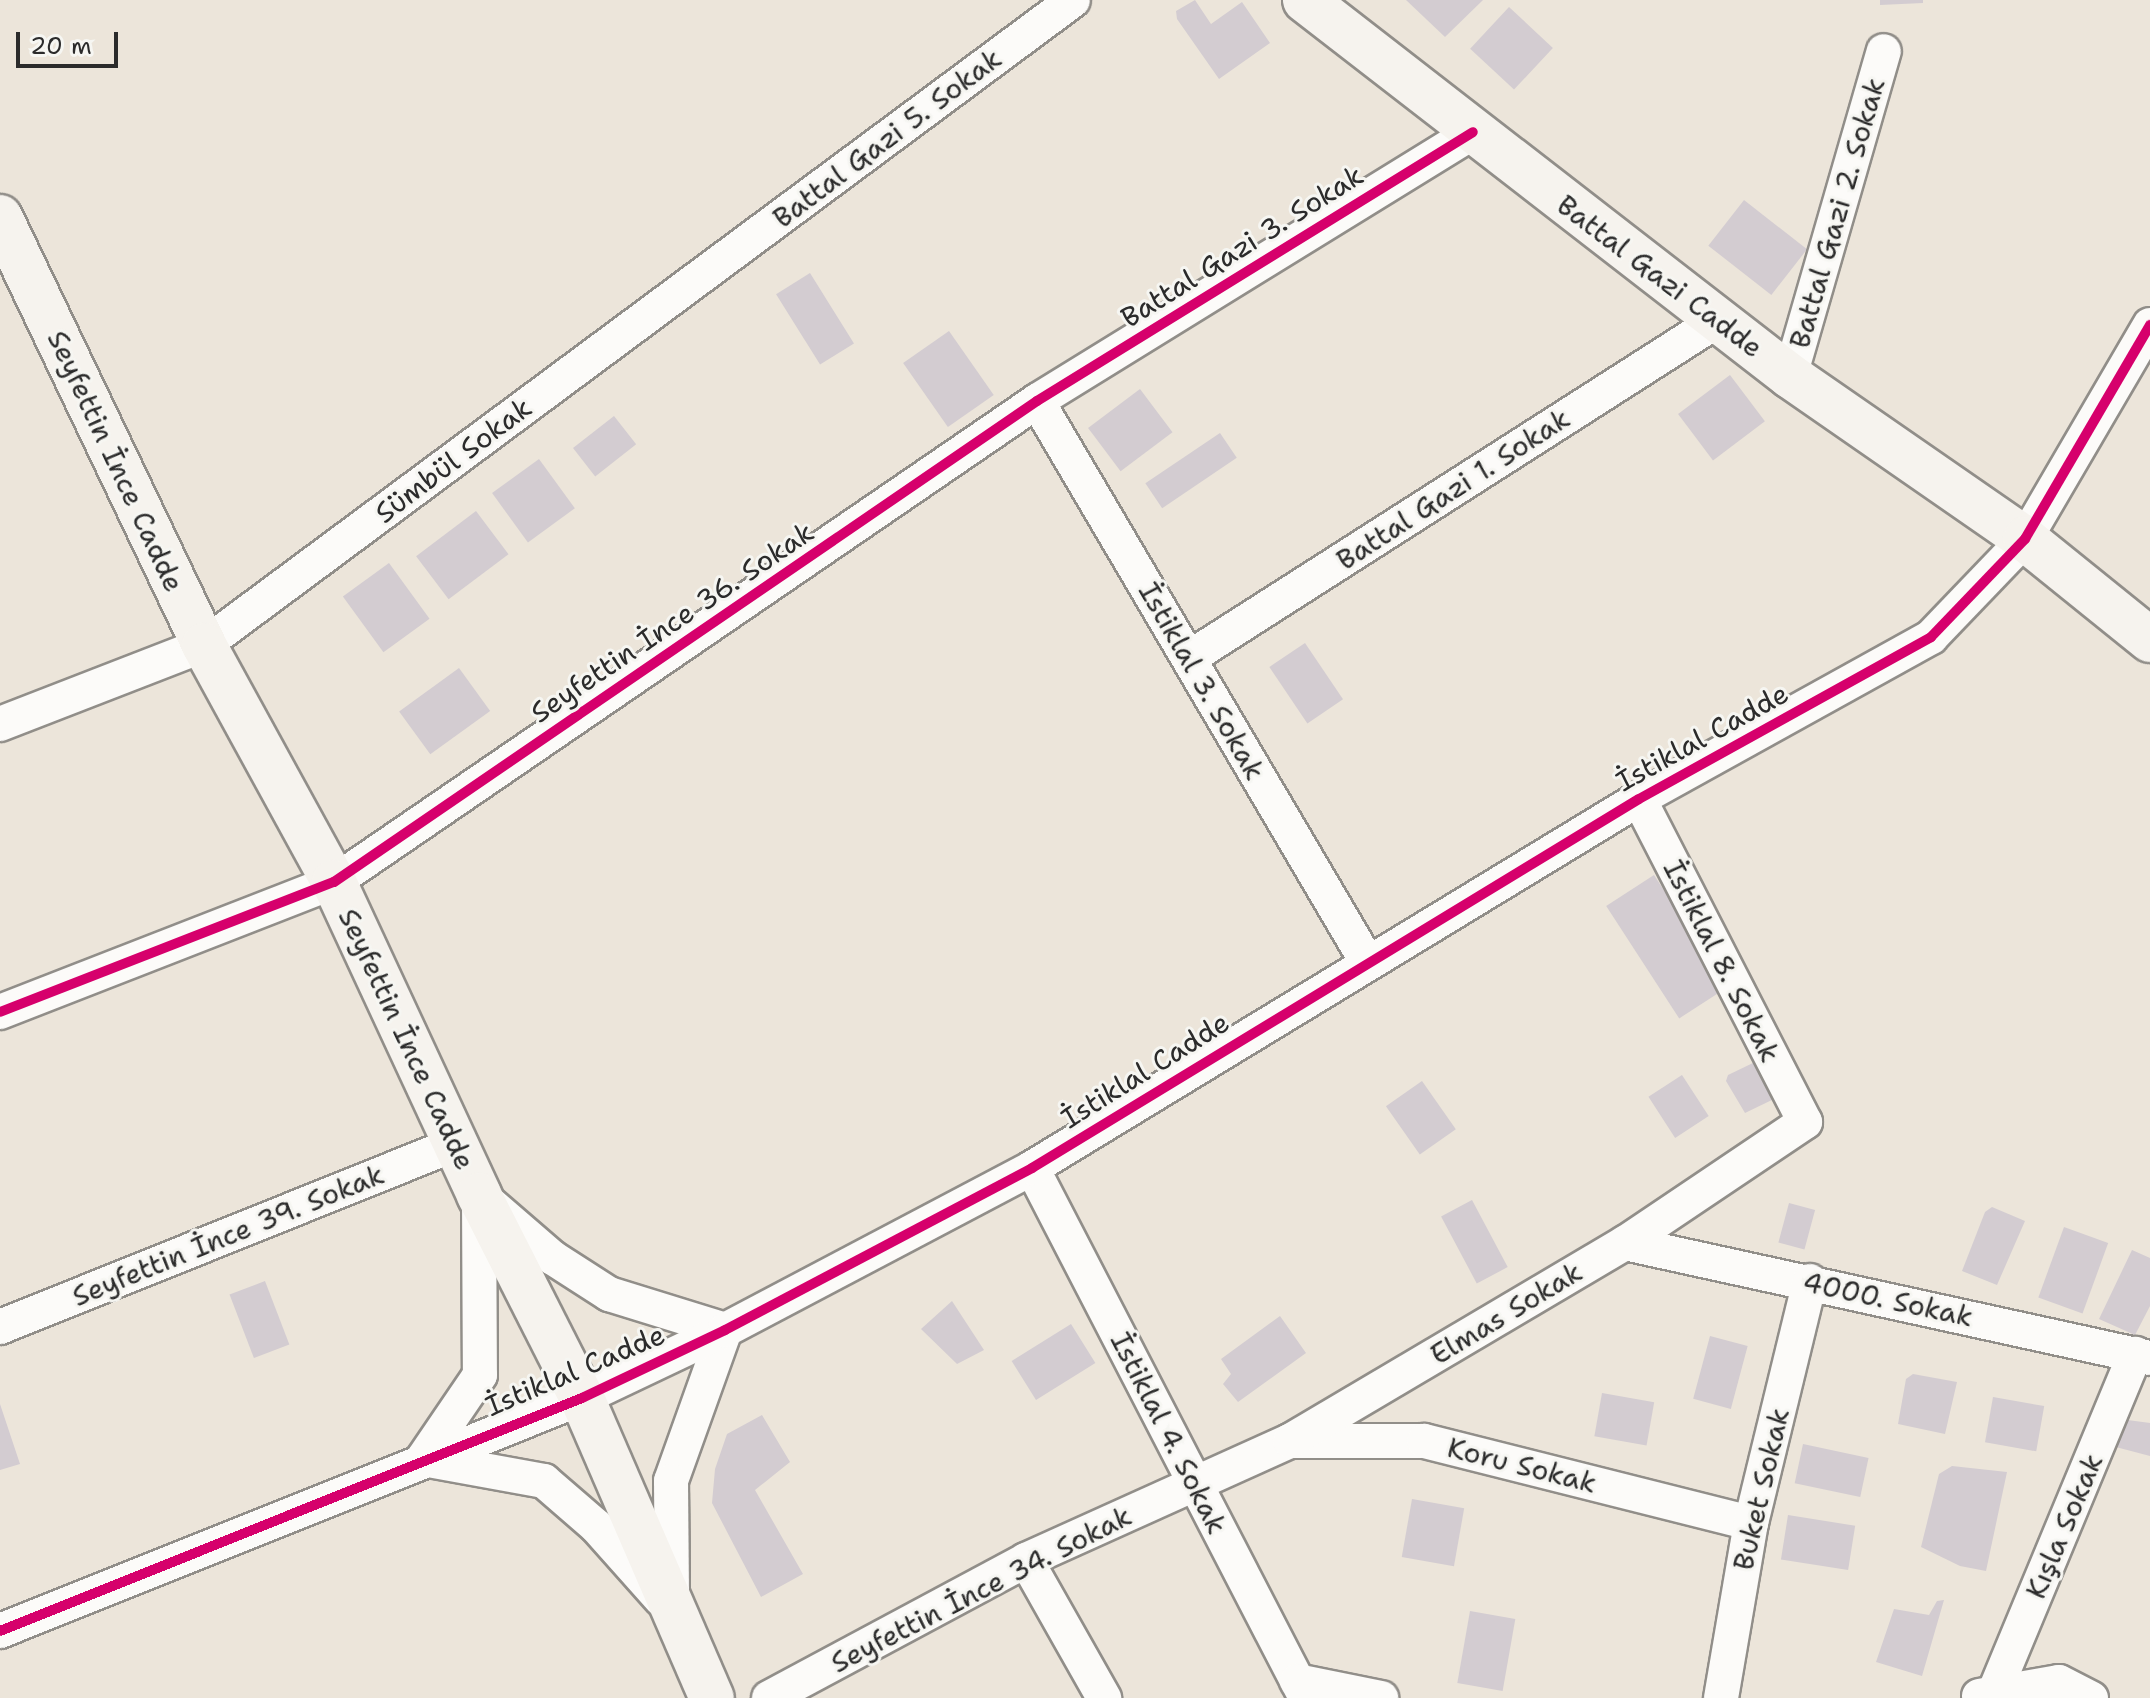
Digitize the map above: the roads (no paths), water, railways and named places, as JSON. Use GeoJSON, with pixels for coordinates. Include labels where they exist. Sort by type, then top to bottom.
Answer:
{"type":"FeatureCollection","features":[{"type":"Feature","properties":{"kind":"main road","name":"Battal Gazi Cadde"},"geometry":{"type":"LineString","coordinates":[[1305,0],[1790,376],[2025,539],[2150,640]]}},
{"type":"Feature","properties":{"kind":"main road","name":"Seyfettin İnce Cadde"},"geometry":{"type":"LineString","coordinates":[[0,217],[204,645],[334,882],[479,1195],[582,1398],[672,1612],[712,1698]]}},
{"type":"Feature","properties":{"kind":"street","name":"Battal Gazi 5. Sokak"},"geometry":{"type":"LineString","coordinates":[[701,276],[1073,0]]}},
{"type":"Feature","properties":{"kind":"street","name":"Battal Gazi 2. Sokak"},"geometry":{"type":"LineString","coordinates":[[1790,376],[1884,51]]}},
{"type":"Feature","properties":{"kind":"street","name":"Battal Gazi 3. Sokak"},"geometry":{"type":"LineString","coordinates":[[1037,401],[1473,132]]}},
{"type":"Feature","properties":{"kind":"street","name":"Sümbül Sokak"},"geometry":{"type":"LineString","coordinates":[[0,724],[204,645],[701,276]]}},
{"type":"Feature","properties":{"kind":"street","name":"Battal Gazi 1. Sokak"},"geometry":{"type":"LineString","coordinates":[[1189,658],[1718,320]]}},
{"type":"Feature","properties":{"kind":"street","name":"İstiklal Cadde"},"geometry":{"type":"LineString","coordinates":[[0,1631],[423,1459],[582,1398],[725,1330],[1032,1168],[1366,960],[1639,799],[1931,637],[2025,539],[2150,325]]}},
{"type":"Feature","properties":{"kind":"street","name":"İstiklal 3. Sokak"},"geometry":{"type":"LineString","coordinates":[[1037,401],[1366,960]]}},
{"type":"Feature","properties":{"kind":"street","name":"Seyfettin İnce 36. Sokak"},"geometry":{"type":"LineString","coordinates":[[0,1012],[334,882],[1037,401]]}},
{"type":"Feature","properties":{"kind":"street","name":"İstiklal 8. Sokak"},"geometry":{"type":"LineString","coordinates":[[1639,799],[1805,1122]]}},
{"type":"Feature","properties":{"kind":"street","name":"Elmas Sokak"},"geometry":{"type":"LineString","coordinates":[[1195,1485],[1290,1441],[1625,1243],[1805,1122]]}},
{"type":"Feature","properties":{"kind":"street","name":"Seyfettin İnce 39. Sokak"},"geometry":{"type":"LineString","coordinates":[[0,1327],[455,1144]]}},
{"type":"Feature","properties":{"kind":"street","name":"İstiklal 4. Sokak"},"geometry":{"type":"LineString","coordinates":[[1032,1168],[1301,1690]]}},
{"type":"Feature","properties":{"kind":"street"},"geometry":{"type":"LineString","coordinates":[[479,1195],[553,1258],[609,1294],[725,1330],[671,1481],[672,1612]]}},
{"type":"Feature","properties":{"kind":"street"},"geometry":{"type":"LineString","coordinates":[[479,1195],[480,1375],[423,1459],[544,1481],[596,1526],[672,1612]]}},
{"type":"Feature","properties":{"kind":"street","name":"4000. Sokak"},"geometry":{"type":"LineString","coordinates":[[1625,1243],[2143,1356]]}},
{"type":"Feature","properties":{"kind":"street","name":"Buket Sokak"},"geometry":{"type":"LineString","coordinates":[[1721,1698],[1751,1523],[1810,1281]]}},
{"type":"Feature","properties":{"kind":"street","name":"Kışla Sokak"},"geometry":{"type":"LineString","coordinates":[[1987,1695],[2143,1356]]}},
{"type":"Feature","properties":{"kind":"street","name":"Koru Sokak"},"geometry":{"type":"LineString","coordinates":[[1290,1441],[1424,1441],[1751,1523]]}},
{"type":"Feature","properties":{"kind":"street","name":"Seyfettin İnce 34. Sokak"},"geometry":{"type":"LineString","coordinates":[[769,1698],[1026,1560],[1195,1485]]}},
{"type":"Feature","properties":{"kind":"street"},"geometry":{"type":"LineString","coordinates":[[1026,1560],[1104,1698]]}},
{"type":"Feature","properties":{"kind":"street"},"geometry":{"type":"LineString","coordinates":[[1987,1695],[2059,1682],[2091,1698]]}},
{"type":"Feature","properties":{"kind":"street"},"geometry":{"type":"LineString","coordinates":[[1301,1690],[1381,1698]]}}]}
